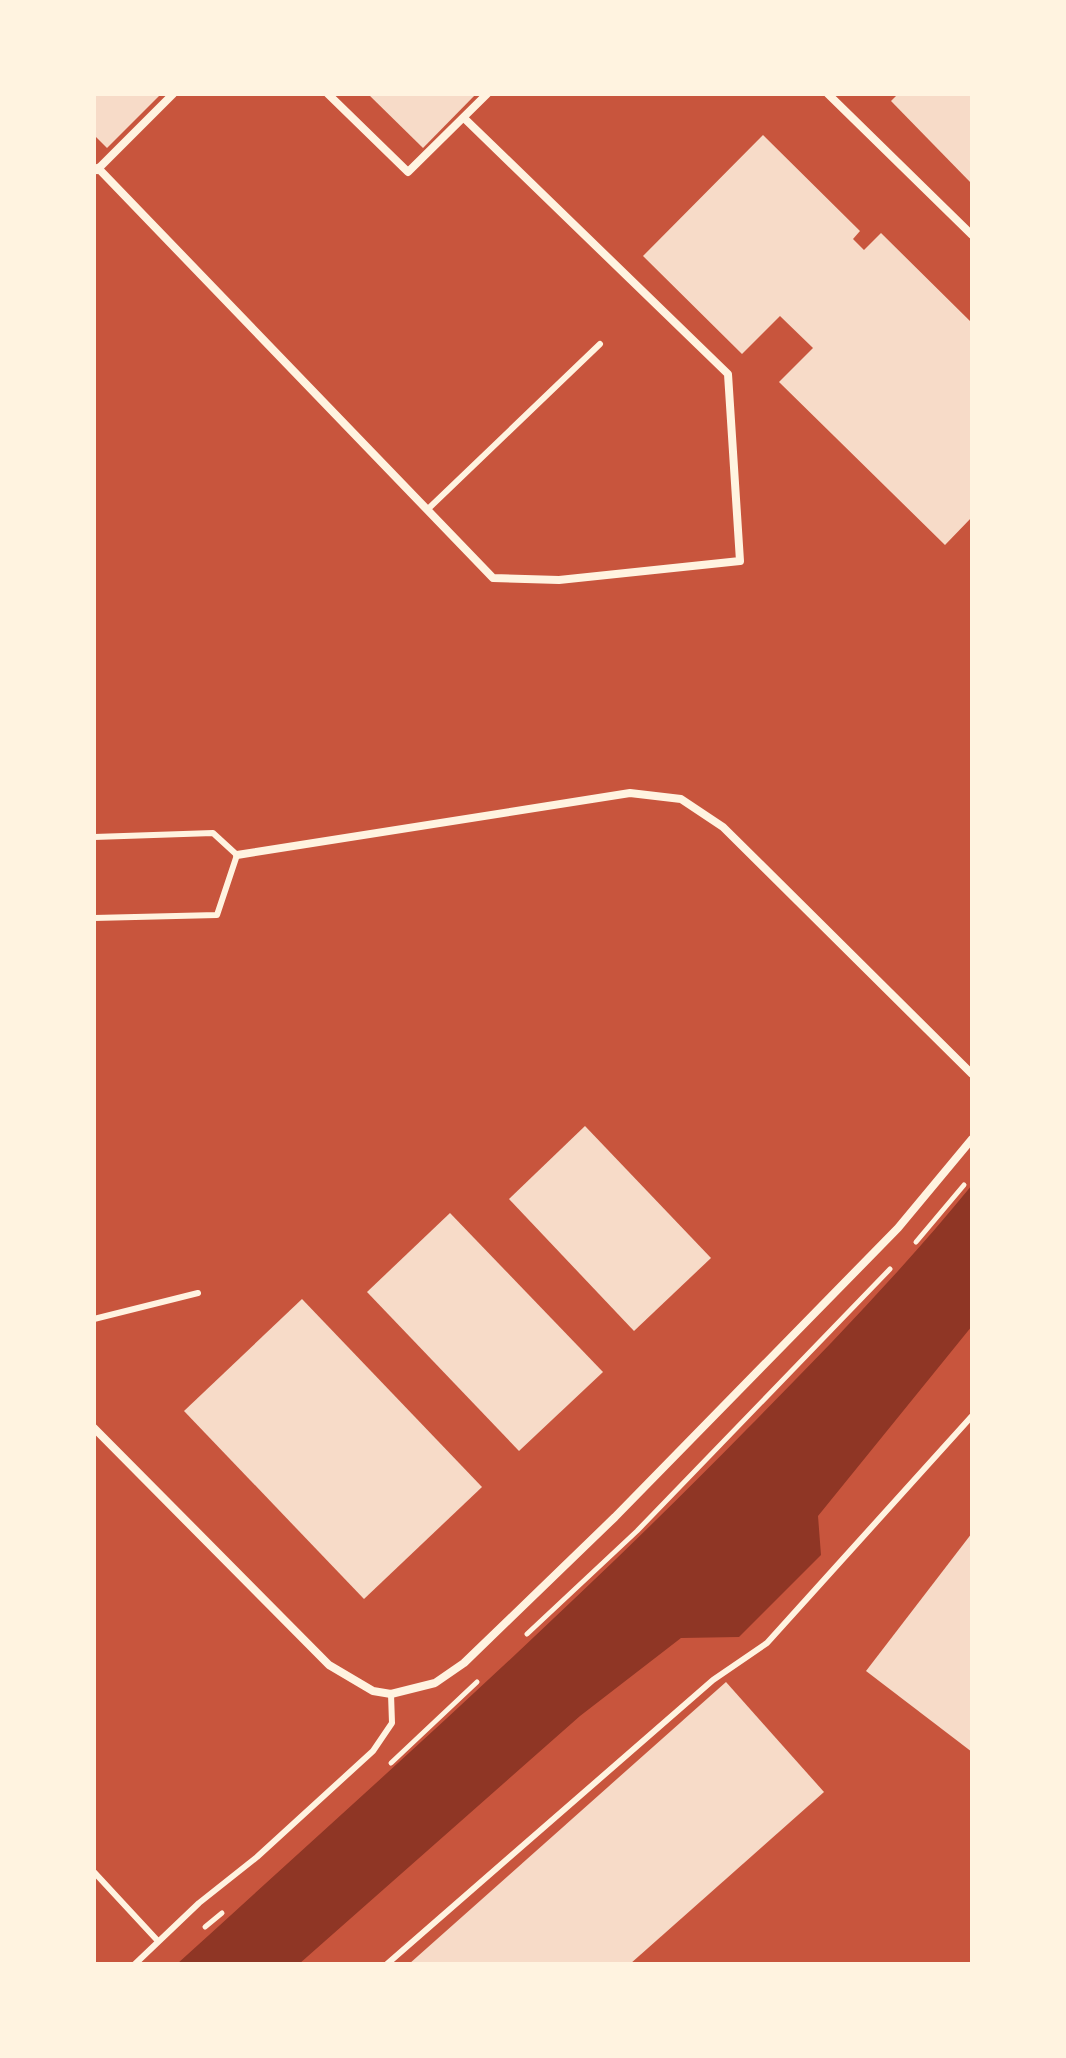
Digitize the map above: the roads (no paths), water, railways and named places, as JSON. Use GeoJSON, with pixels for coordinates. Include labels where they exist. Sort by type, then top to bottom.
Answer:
{"type":"FeatureCollection","features":[{"type":"Feature","properties":{"kind":"street"},"geometry":{"type":"LineString","coordinates":[[173,94],[96,170],[493,578],[559,580],[740,561],[728,374],[464,118]]}},
{"type":"Feature","properties":{"kind":"street"},"geometry":{"type":"LineString","coordinates":[[328,94],[408,172],[487,94]]}},
{"type":"Feature","properties":{"kind":"street"},"geometry":{"type":"LineString","coordinates":[[828,94],[972,235]]}},
{"type":"Feature","properties":{"kind":"street"},"geometry":{"type":"LineString","coordinates":[[237,855],[630,793],[681,799],[723,827],[972,1074]]}},
{"type":"Feature","properties":{"kind":"street"},"geometry":{"type":"LineString","coordinates":[[94,1428],[329,1665],[373,1691],[391,1694],[435,1683],[464,1663],[615,1517],[898,1228],[972,1139]]}},
{"type":"Feature","properties":{"kind":"lane"},"geometry":{"type":"LineString","coordinates":[[427,510],[600,344]]}},
{"type":"Feature","properties":{"kind":"lane"},"geometry":{"type":"LineString","coordinates":[[94,837],[213,833],[237,855],[217,915],[94,918]]}},
{"type":"Feature","properties":{"kind":"lane"},"geometry":{"type":"LineString","coordinates":[[94,1319],[198,1293]]}},
{"type":"Feature","properties":{"kind":"lane"},"geometry":{"type":"LineString","coordinates":[[387,1964],[713,1680],[767,1643],[972,1416]]}},
{"type":"Feature","properties":{"kind":"lane"},"geometry":{"type":"LineString","coordinates":[[135,1964],[157,1940],[257,1857],[373,1751],[392,1723],[391,1694]]}},
{"type":"Feature","properties":{"kind":"lane"},"geometry":{"type":"LineString","coordinates":[[94,1872],[157,1940]]}}]}
